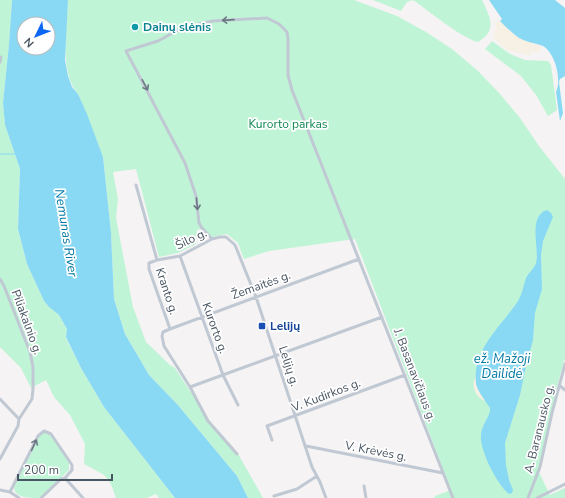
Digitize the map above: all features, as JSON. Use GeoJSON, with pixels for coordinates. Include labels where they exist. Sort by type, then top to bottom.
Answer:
{"type":"FeatureCollection","features":[{"type":"Feature","properties":{"kind":"street","name":"J. Basanavičiaus g."},"geometry":{"type":"LineString","coordinates":[[212,239],[199,223],[196,196],[186,163],[126,51],[158,41],[182,28],[189,26],[214,21],[267,18],[279,24],[287,32],[288,75],[292,90],[453,498]]}},
{"type":"Feature","properties":{"kind":"street"},"geometry":{"type":"LineString","coordinates":[[0,62],[1,58]]}},
{"type":"Feature","properties":{"kind":"street","name":"Kranto g."},"geometry":{"type":"LineString","coordinates":[[136,185],[157,260],[150,263],[149,269],[170,328],[163,332],[162,336],[164,346],[190,387],[208,421],[237,454]]}},
{"type":"Feature","properties":{"kind":"street","name":"Šilo g."},"geometry":{"type":"LineString","coordinates":[[157,260],[180,256],[212,239],[226,237],[231,241]]}},
{"type":"Feature","properties":{"kind":"street","name":"Lelijų g."},"geometry":{"type":"LineString","coordinates":[[231,241],[237,248],[256,297],[312,467],[326,498]]}},
{"type":"Feature","properties":{"kind":"street","name":"Kurorto g."},"geometry":{"type":"LineString","coordinates":[[180,256],[223,375],[238,405]]}},
{"type":"Feature","properties":{"kind":"street","name":"Žemaitės g."},"geometry":{"type":"LineString","coordinates":[[170,328],[359,259]]}},
{"type":"Feature","properties":{"kind":"street","name":"Piliakalnio g."},"geometry":{"type":"LineString","coordinates":[[0,279],[27,341],[32,360],[32,399],[19,419],[18,426],[0,460]]}},
{"type":"Feature","properties":{"kind":"street"},"geometry":{"type":"LineString","coordinates":[[190,387],[382,317]]}},
{"type":"Feature","properties":{"kind":"street","name":"A. Baranausko g."},"geometry":{"type":"LineString","coordinates":[[528,498],[540,467],[565,364]]}},
{"type":"Feature","properties":{"kind":"street","name":"V. Kudirkos g."},"geometry":{"type":"LineString","coordinates":[[272,440],[267,426],[405,375]]}},
{"type":"Feature","properties":{"kind":"street"},"geometry":{"type":"LineString","coordinates":[[559,385],[565,390]]}},
{"type":"Feature","properties":{"kind":"street"},"geometry":{"type":"LineString","coordinates":[[0,398],[19,419]]}},
{"type":"Feature","properties":{"kind":"street"},"geometry":{"type":"LineString","coordinates":[[10,492],[38,436],[44,431],[51,434],[72,464],[72,470],[65,478],[41,498]]}},
{"type":"Feature","properties":{"kind":"street","name":"V. Krėvės g."},"geometry":{"type":"LineString","coordinates":[[306,446],[443,473]]}},
{"type":"Feature","properties":{"kind":"street"},"geometry":{"type":"LineString","coordinates":[[274,496],[297,489],[317,476]]}},
{"type":"Feature","properties":{"kind":"street"},"geometry":{"type":"LineString","coordinates":[[65,478],[84,498]]}},
{"type":"Feature","properties":{"kind":"street"},"geometry":{"type":"LineString","coordinates":[[538,498],[565,484]]}},
{"type":"Feature","properties":{"kind":"street"},"geometry":{"type":"LineString","coordinates":[[364,486],[366,498]]}},
{"type":"Feature","properties":{"kind":"street"},"geometry":{"type":"LineString","coordinates":[[0,490],[10,492],[19,498]]}},
{"type":"Feature","properties":{"kind":"green space"},"geometry":{"type":"Polygon","coordinates":[[[0,0],[12,0],[3,103],[5,125],[20,169],[18,229],[27,264],[44,301],[59,315],[67,329],[66,338],[81,368],[104,407],[175,498],[159,498],[156,494],[147,498],[116,498],[112,486],[106,477],[84,464],[85,444],[70,415],[54,397],[46,380],[31,388],[21,368],[0,347],[0,0]]]}},
{"type":"Feature","properties":{"kind":"green space","name":"Kurorto parkas"},"geometry":{"type":"Polygon","coordinates":[[[68,0],[354,0],[397,16],[426,32],[452,49],[478,71],[520,118],[539,146],[565,179],[565,358],[557,386],[538,470],[550,495],[565,488],[565,498],[435,498],[435,496],[451,490],[355,239],[269,251],[244,259],[238,243],[227,234],[212,237],[202,229],[197,230],[196,244],[178,253],[159,257],[136,169],[113,172],[118,199],[116,218],[133,307],[146,342],[175,368],[209,420],[237,452],[263,498],[248,498],[237,476],[177,404],[149,375],[125,334],[114,299],[111,232],[103,157],[78,94],[72,85],[68,74],[66,62],[66,36],[68,0]]]}},
{"type":"Feature","properties":{"kind":"green space"},"geometry":{"type":"Polygon","coordinates":[[[373,0],[413,0],[407,2],[401,11],[373,0]]]}},
{"type":"Feature","properties":{"kind":"green space"},"geometry":{"type":"Polygon","coordinates":[[[413,0],[482,0],[490,18],[490,28],[488,33],[478,42],[471,39],[454,30],[413,0]]]}},
{"type":"Feature","properties":{"kind":"green space"},"geometry":{"type":"Polygon","coordinates":[[[492,41],[510,54],[525,60],[548,61],[551,65],[557,110],[548,116],[536,95],[521,76],[485,49],[492,41]]]}},
{"type":"Feature","properties":{"kind":"green space"},"geometry":{"type":"Polygon","coordinates":[[[45,432],[52,437],[62,450],[69,463],[69,470],[39,498],[23,497],[15,491],[14,487],[40,435],[45,432]]]}},
{"type":"Feature","properties":{"kind":"sand"},"geometry":{"type":"Polygon","coordinates":[[[495,20],[498,23],[500,21],[524,39],[541,46],[539,53],[531,52],[530,56],[508,50],[493,38],[496,26],[495,20]]]}},
{"type":"Feature","properties":{"kind":"sand"},"geometry":{"type":"Polygon","coordinates":[[[476,376],[476,383],[486,401],[479,398],[475,391],[474,380],[476,376]]]}},
{"type":"Feature","properties":{"kind":"water","name":"Nemunas River"},"geometry":{"type":"Polygon","coordinates":[[[12,0],[68,0],[65,60],[72,87],[78,94],[87,114],[103,157],[111,232],[114,299],[125,334],[149,375],[177,404],[237,476],[248,498],[175,498],[104,407],[81,368],[66,337],[67,329],[59,315],[44,301],[27,264],[18,229],[20,169],[5,125],[3,103],[12,0]]]}},
{"type":"Feature","properties":{"kind":"water"},"geometry":{"type":"Polygon","coordinates":[[[489,0],[555,0],[565,8],[565,76],[560,79],[559,82],[563,113],[560,121],[556,92],[558,87],[558,74],[551,54],[543,46],[519,38],[511,32],[500,21],[502,19],[489,0]]]}},
{"type":"Feature","properties":{"kind":"water","name":"ež. Mažoji Dailidė"},"geometry":{"type":"Polygon","coordinates":[[[547,210],[553,217],[543,241],[541,255],[542,289],[535,313],[533,340],[520,395],[505,443],[506,465],[513,490],[512,493],[509,494],[494,475],[483,449],[481,432],[490,408],[477,387],[476,372],[482,351],[518,301],[526,278],[536,263],[537,219],[541,213],[547,210]]]}},
{"type":"Feature","properties":{"kind":"waterway"},"geometry":{"type":"LineString","coordinates":[[0,154],[15,154]]}},
{"type":"Feature","properties":{"kind":"place","name":"Dainų slėnis"},"geometry":{"type":"Point","coordinates":[135,27]}},
{"type":"Feature","properties":{"kind":"place","name":"Lelijų"},"geometry":{"type":"Point","coordinates":[262,326]}}]}
